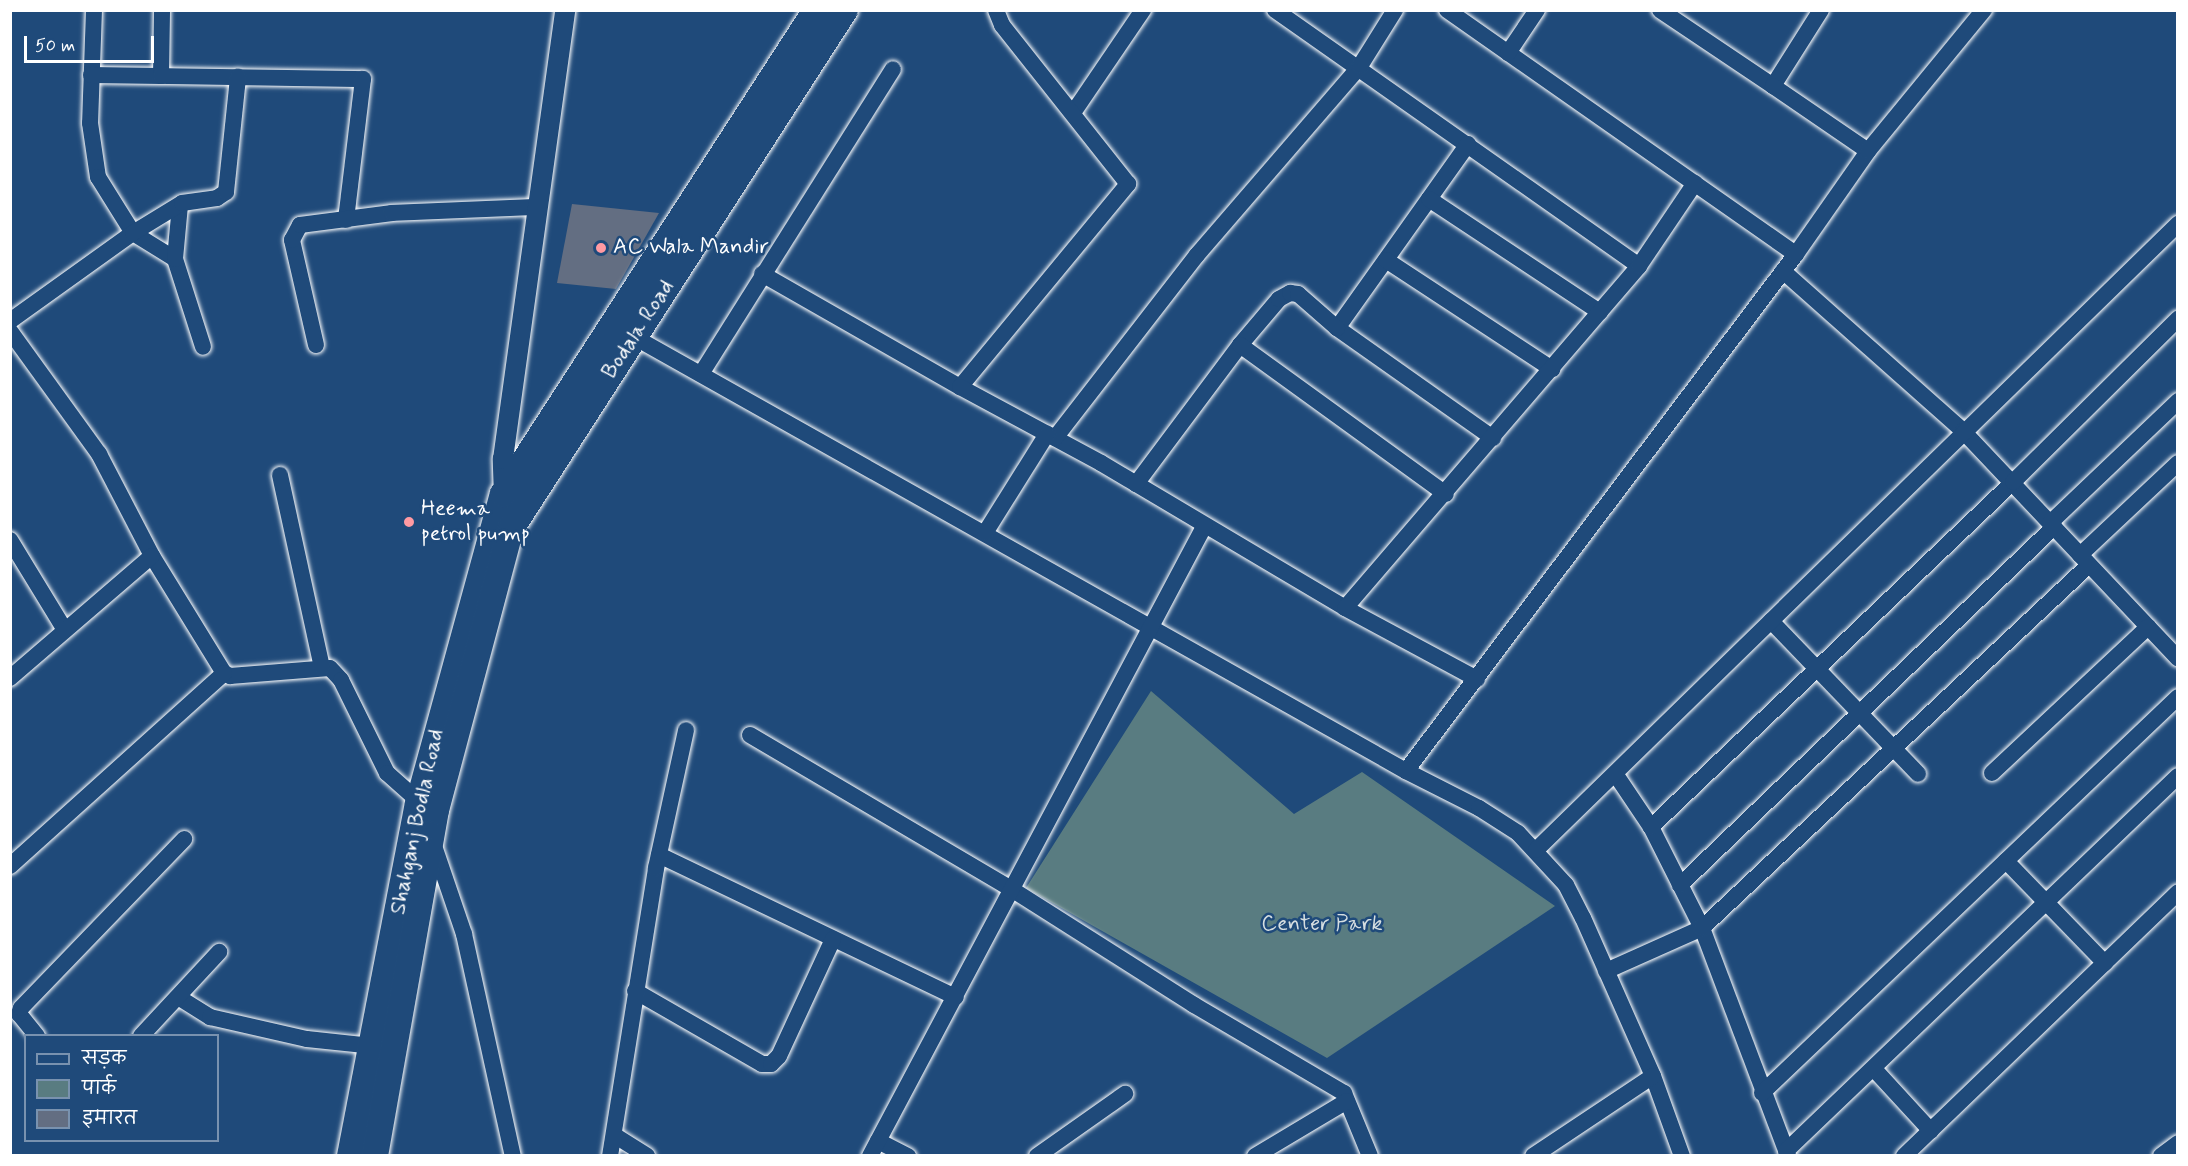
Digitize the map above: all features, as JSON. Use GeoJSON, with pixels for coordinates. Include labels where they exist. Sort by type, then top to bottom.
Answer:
{"type":"FeatureCollection","features":[{"type":"Feature","properties":{"kind":"main road","name":"Bodala Road"},"geometry":{"type":"LineString","coordinates":[[511,529],[623,331],[816,10]]}},
{"type":"Feature","properties":{"kind":"main road","name":"Bodala Road"},"geometry":{"type":"LineString","coordinates":[[503,494],[623,331],[845,10]]}},
{"type":"Feature","properties":{"kind":"main road","name":"Shahganj Bodla Road"},"geometry":{"type":"LineString","coordinates":[[350,1155],[372,1046],[427,807],[503,494]]}},
{"type":"Feature","properties":{"kind":"main road","name":"Shahganj Bodla Road"},"geometry":{"type":"LineString","coordinates":[[375,1155],[431,837],[427,807],[511,529]]}},
{"type":"Feature","properties":{"kind":"street"},"geometry":{"type":"LineString","coordinates":[[94,10],[90,123],[98,177],[133,233],[174,259]]}},
{"type":"Feature","properties":{"kind":"street"},"geometry":{"type":"LineString","coordinates":[[161,76],[162,10]]}},
{"type":"Feature","properties":{"kind":"street"},"geometry":{"type":"LineString","coordinates":[[511,529],[503,494],[503,459],[565,10]]}},
{"type":"Feature","properties":{"kind":"street"},"geometry":{"type":"LineString","coordinates":[[960,387],[1127,187],[1127,181],[1002,25],[996,10]]}},
{"type":"Feature","properties":{"kind":"street"},"geometry":{"type":"LineString","coordinates":[[1073,114],[1143,10]]}},
{"type":"Feature","properties":{"kind":"street"},"geometry":{"type":"LineString","coordinates":[[1275,10],[1360,66],[1639,266]]}},
{"type":"Feature","properties":{"kind":"street"},"geometry":{"type":"LineString","coordinates":[[985,533],[1051,436],[1197,255],[1360,66],[1395,10]]}},
{"type":"Feature","properties":{"kind":"street"},"geometry":{"type":"LineString","coordinates":[[1447,10],[1796,254]]}},
{"type":"Feature","properties":{"kind":"street"},"geometry":{"type":"LineString","coordinates":[[1508,53],[1537,10]]}},
{"type":"Feature","properties":{"kind":"street"},"geometry":{"type":"LineString","coordinates":[[1660,10],[1868,151]]}},
{"type":"Feature","properties":{"kind":"street"},"geometry":{"type":"LineString","coordinates":[[1773,86],[1821,10]]}},
{"type":"Feature","properties":{"kind":"street"},"geometry":{"type":"LineString","coordinates":[[1407,771],[1796,254],[1868,151],[1984,10]]}},
{"type":"Feature","properties":{"kind":"street"},"geometry":{"type":"LineString","coordinates":[[701,374],[893,69]]}},
{"type":"Feature","properties":{"kind":"street"},"geometry":{"type":"LineString","coordinates":[[91,75],[363,79],[346,220]]}},
{"type":"Feature","properties":{"kind":"street"},"geometry":{"type":"LineString","coordinates":[[10,321],[133,233],[180,205],[217,198],[229,187],[238,77]]}},
{"type":"Feature","properties":{"kind":"street"},"geometry":{"type":"LineString","coordinates":[[1337,328],[1468,144]]}},
{"type":"Feature","properties":{"kind":"street"},"geometry":{"type":"LineString","coordinates":[[1345,608],[1446,494],[1639,266],[1695,183]]}},
{"type":"Feature","properties":{"kind":"street"},"geometry":{"type":"LineString","coordinates":[[1429,198],[1600,312]]}},
{"type":"Feature","properties":{"kind":"street"},"geometry":{"type":"LineString","coordinates":[[180,205],[174,259],[203,348]]}},
{"type":"Feature","properties":{"kind":"street"},"geometry":{"type":"LineString","coordinates":[[316,345],[293,233],[307,222],[346,220],[392,213],[538,207]]}},
{"type":"Feature","properties":{"kind":"street"},"geometry":{"type":"LineString","coordinates":[[1536,850],[1616,775],[1963,431],[2178,225]]}},
{"type":"Feature","properties":{"kind":"street"},"geometry":{"type":"LineString","coordinates":[[1386,260],[1552,369]]}},
{"type":"Feature","properties":{"kind":"street"},"geometry":{"type":"LineString","coordinates":[[1783,271],[1963,431],[2178,658]]}},
{"type":"Feature","properties":{"kind":"street"},"geometry":{"type":"LineString","coordinates":[[762,274],[1136,484],[1345,608],[1476,678]]}},
{"type":"Feature","properties":{"kind":"street"},"geometry":{"type":"LineString","coordinates":[[1136,484],[1240,345],[1279,298],[1290,293],[1298,294],[1337,328],[1493,438]]}},
{"type":"Feature","properties":{"kind":"street"},"geometry":{"type":"LineString","coordinates":[[1651,827],[2013,482],[2178,319]]}},
{"type":"Feature","properties":{"kind":"street"},"geometry":{"type":"LineString","coordinates":[[10,331],[94,447],[152,556],[224,673],[230,676],[330,668],[341,680],[387,773],[427,807]]}},
{"type":"Feature","properties":{"kind":"street"},"geometry":{"type":"LineString","coordinates":[[623,331],[1151,624],[1407,771],[1479,808],[1536,850],[1566,885],[1653,1076],[1682,1155]]}},
{"type":"Feature","properties":{"kind":"street"},"geometry":{"type":"LineString","coordinates":[[1240,345],[1446,494]]}},
{"type":"Feature","properties":{"kind":"street"},"geometry":{"type":"LineString","coordinates":[[1680,885],[1860,713],[2178,401]]}},
{"type":"Feature","properties":{"kind":"street"},"geometry":{"type":"LineString","coordinates":[[1606,971],[1702,928],[2085,560],[2178,463]]}},
{"type":"Feature","properties":{"kind":"street"},"geometry":{"type":"LineString","coordinates":[[280,475],[321,667]]}},
{"type":"Feature","properties":{"kind":"street"},"geometry":{"type":"LineString","coordinates":[[908,1155],[874,1148],[1205,525]]}},
{"type":"Feature","properties":{"kind":"street"},"geometry":{"type":"LineString","coordinates":[[10,540],[65,630]]}},
{"type":"Feature","properties":{"kind":"street"},"geometry":{"type":"LineString","coordinates":[[10,678],[152,556]]}},
{"type":"Feature","properties":{"kind":"street"},"geometry":{"type":"LineString","coordinates":[[1771,621],[1918,774]]}},
{"type":"Feature","properties":{"kind":"street"},"geometry":{"type":"LineString","coordinates":[[1992,773],[2148,627]]}},
{"type":"Feature","properties":{"kind":"street"},"geometry":{"type":"LineString","coordinates":[[10,866],[224,673]]}},
{"type":"Feature","properties":{"kind":"street"},"geometry":{"type":"LineString","coordinates":[[1762,1093],[2178,697]]}},
{"type":"Feature","properties":{"kind":"street"},"geometry":{"type":"LineString","coordinates":[[610,1155],[659,855],[686,730]]}},
{"type":"Feature","properties":{"kind":"street"},"geometry":{"type":"LineString","coordinates":[[750,735],[1013,890],[1194,1005],[1344,1093],[1370,1155]]}},
{"type":"Feature","properties":{"kind":"street"},"geometry":{"type":"LineString","coordinates":[[1616,775],[1651,827],[1702,928],[1762,1093],[1787,1153],[2178,776]]}},
{"type":"Feature","properties":{"kind":"street"},"geometry":{"type":"LineString","coordinates":[[431,837],[464,934],[513,1155]]}},
{"type":"Feature","properties":{"kind":"street"},"geometry":{"type":"LineString","coordinates":[[36,1034],[19,1014],[21,1008],[184,839]]}},
{"type":"Feature","properties":{"kind":"street"},"geometry":{"type":"LineString","coordinates":[[659,855],[956,997]]}},
{"type":"Feature","properties":{"kind":"street"},"geometry":{"type":"LineString","coordinates":[[2006,861],[2105,963]]}},
{"type":"Feature","properties":{"kind":"street"},"geometry":{"type":"LineString","coordinates":[[1904,1155],[2178,892]]}},
{"type":"Feature","properties":{"kind":"street"},"geometry":{"type":"LineString","coordinates":[[635,991],[762,1064],[771,1064],[833,939]]}},
{"type":"Feature","properties":{"kind":"street"},"geometry":{"type":"LineString","coordinates":[[142,1034],[219,952]]}},
{"type":"Feature","properties":{"kind":"street"},"geometry":{"type":"LineString","coordinates":[[178,997],[210,1017],[306,1039],[372,1046]]}},
{"type":"Feature","properties":{"kind":"street"},"geometry":{"type":"LineString","coordinates":[[1874,1069],[1931,1131]]}},
{"type":"Feature","properties":{"kind":"street"},"geometry":{"type":"LineString","coordinates":[[1533,1155],[1653,1076]]}},
{"type":"Feature","properties":{"kind":"street"},"geometry":{"type":"LineString","coordinates":[[1036,1155],[1125,1094]]}},
{"type":"Feature","properties":{"kind":"street"},"geometry":{"type":"LineString","coordinates":[[1255,1155],[1347,1101]]}},
{"type":"Feature","properties":{"kind":"street"},"geometry":{"type":"LineString","coordinates":[[614,1135],[647,1155]]}},
{"type":"Feature","properties":{"kind":"street"},"geometry":{"type":"LineString","coordinates":[[2161,1155],[2178,1143]]}},
{"type":"Feature","properties":{"kind":"green space","name":"Center Park"},"geometry":{"type":"Polygon","coordinates":[[[1151,691],[1294,814],[1362,772],[1555,906],[1327,1058],[1026,888],[1151,691]]]}},
{"type":"Feature","properties":{"kind":"building","name":"AC Wala Mandir"},"geometry":{"type":"Polygon","coordinates":[[[572,204],[659,213],[616,289],[557,283],[572,204]]]}},
{"type":"Feature","properties":{"kind":"place","name":"AC Wala Mandir"},"geometry":{"type":"Point","coordinates":[601,248]}},
{"type":"Feature","properties":{"kind":"place","name":"Heema petrol pump"},"geometry":{"type":"Point","coordinates":[409,522]}}]}
